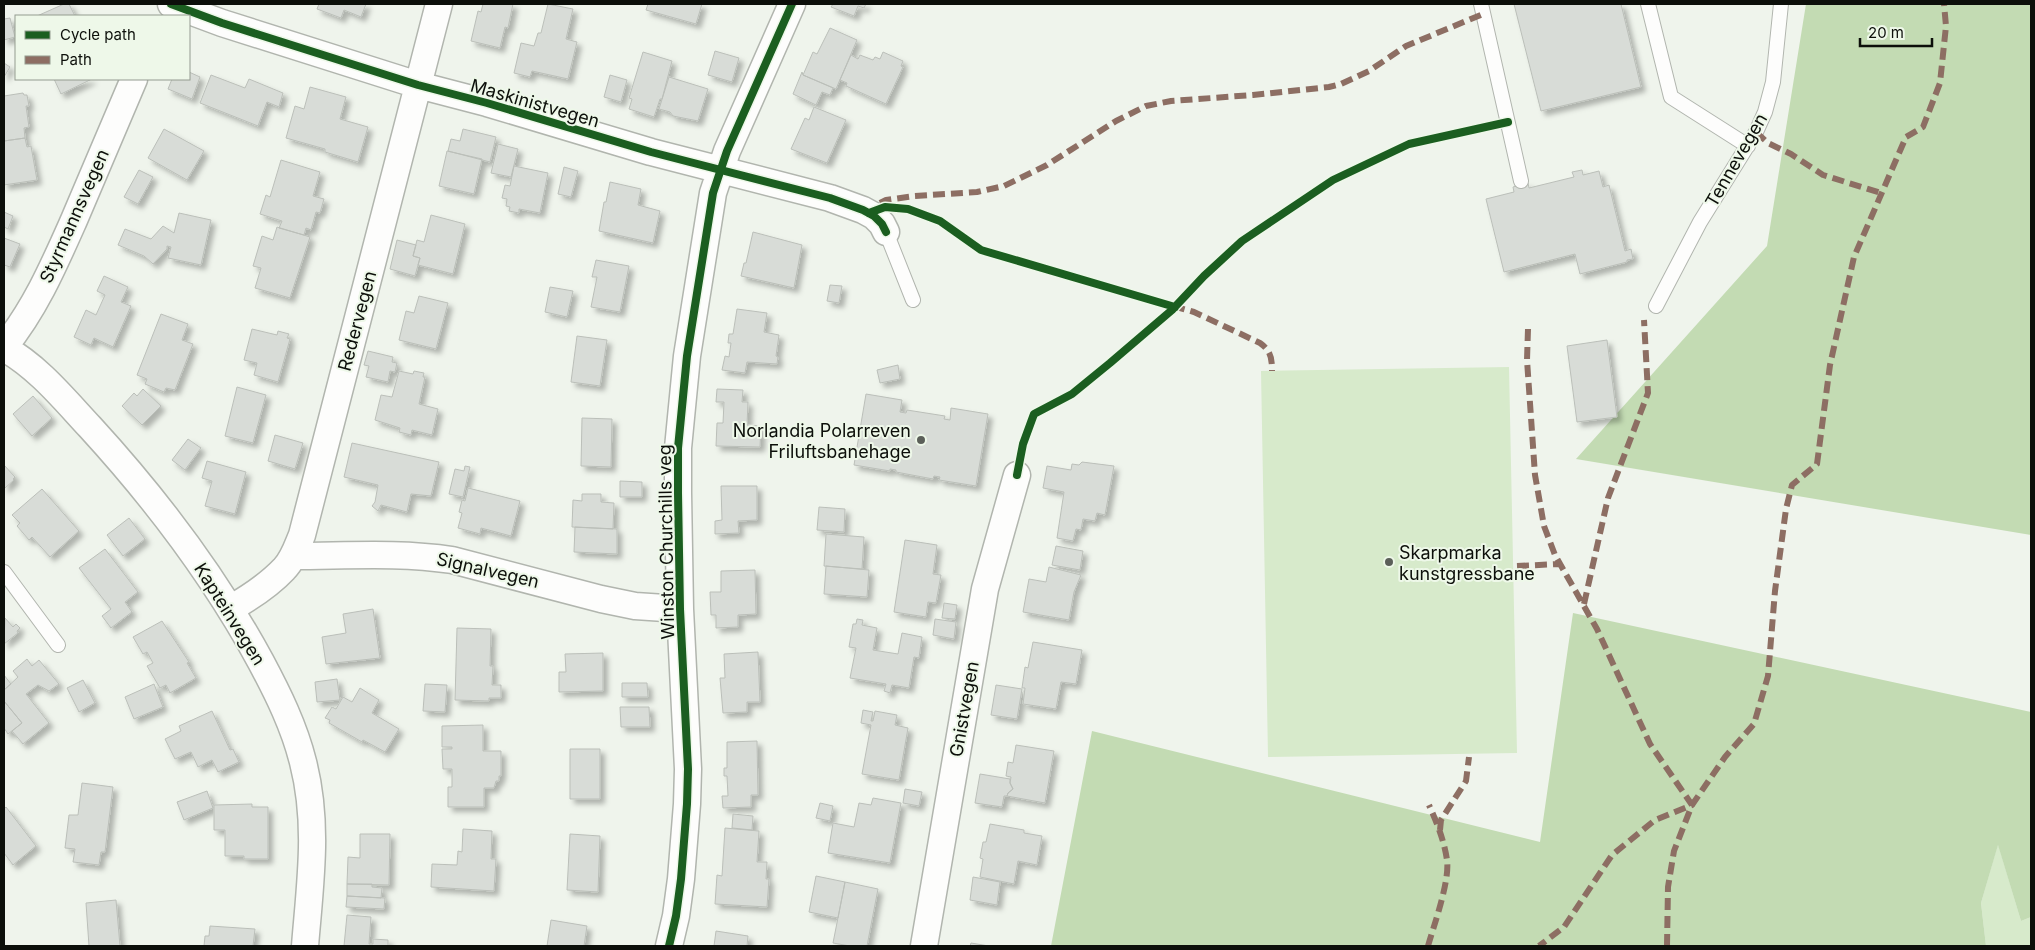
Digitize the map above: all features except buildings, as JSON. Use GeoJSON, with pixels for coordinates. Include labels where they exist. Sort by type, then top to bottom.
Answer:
{"type":"FeatureCollection","features":[{"type":"Feature","properties":{"kind":"street","name":"Maskinistvegen"},"geometry":{"type":"LineString","coordinates":[[171,4],[222,23],[418,85],[487,103],[651,152],[796,189],[863,210],[874,216],[882,224],[886,232]]}},
{"type":"Feature","properties":{"kind":"street","name":"Redervegen"},"geometry":{"type":"LineString","coordinates":[[230,608],[266,585],[284,569],[293,556],[302,535],[439,4]]}},
{"type":"Feature","properties":{"kind":"street","name":"Winston Churchills veg"},"geometry":{"type":"LineString","coordinates":[[669,946],[676,916],[681,879],[687,804],[688,769],[680,609],[678,475],[682,398],[687,356],[713,194],[739,123],[792,4]]}},
{"type":"Feature","properties":{"kind":"street","name":"Styrmannsvegen"},"geometry":{"type":"LineString","coordinates":[[4,347],[27,318],[59,254],[134,80]]}},
{"type":"Feature","properties":{"kind":"street","name":"Kapteinvegen"},"geometry":{"type":"LineString","coordinates":[[4,347],[30,365],[47,381],[110,449],[186,545],[230,608],[282,703],[294,731],[304,763],[310,802],[313,854],[305,946]]}},
{"type":"Feature","properties":{"kind":"street","name":"Gnistvegen"},"geometry":{"type":"LineString","coordinates":[[924,946],[985,589],[1017,476]]}},
{"type":"Feature","properties":{"kind":"street","name":"Signalvegen"},"geometry":{"type":"LineString","coordinates":[[293,556],[400,554],[427,556],[452,560],[601,599],[635,606],[680,609]]}},
{"type":"Feature","properties":{"kind":"lane"},"geometry":{"type":"LineString","coordinates":[[1481,4],[1521,182]]}},
{"type":"Feature","properties":{"kind":"lane"},"geometry":{"type":"LineString","coordinates":[[1648,4],[1671,97],[1748,146]]}},
{"type":"Feature","properties":{"kind":"lane","name":"Tennevegen"},"geometry":{"type":"LineString","coordinates":[[1656,306],[1700,222],[1748,146],[1765,112],[1773,82],[1781,4]]}},
{"type":"Feature","properties":{"kind":"lane"},"geometry":{"type":"LineString","coordinates":[[886,232],[913,300]]}},
{"type":"Feature","properties":{"kind":"lane"},"geometry":{"type":"LineString","coordinates":[[4,572],[58,645]]}},
{"type":"Feature","properties":{"kind":"green space"},"geometry":{"type":"Polygon","coordinates":[[[1806,4],[2031,4],[2031,535],[1576,459],[1767,246],[1806,4]]]}},
{"type":"Feature","properties":{"kind":"green space","name":"Skarpmarka kunstgressbane"},"geometry":{"type":"Polygon","coordinates":[[[1509,367],[1517,753],[1268,757],[1261,371],[1509,367]]]}},
{"type":"Feature","properties":{"kind":"green space"},"geometry":{"type":"Polygon","coordinates":[[[1573,613],[2031,712],[2031,917],[2021,921],[1998,845],[1981,903],[1986,946],[1051,946],[1092,731],[1540,842],[1573,613]]]}},
{"type":"Feature","properties":{"kind":"green space"},"geometry":{"type":"Polygon","coordinates":[[[1998,844],[2021,921],[2031,917],[2031,946],[1986,946],[1981,903],[1998,844]]]}},
{"type":"Feature","properties":{"kind":"marked path"},"geometry":{"type":"LineString","coordinates":[[1667,946],[1668,887],[1674,851],[1692,805],[1725,757],[1754,724],[1768,676],[1775,591],[1786,509],[1792,485],[1817,464],[1830,365],[1854,257],[1906,137],[1923,127],[1940,83],[1946,26],[1944,4]]}},
{"type":"Feature","properties":{"kind":"marked path"},"geometry":{"type":"LineString","coordinates":[[880,203],[886,200],[915,196],[977,192],[1004,186],[1047,165],[1116,121],[1146,106],[1171,101],[1253,95],[1341,84],[1369,71],[1406,46],[1483,14]]}},
{"type":"Feature","properties":{"kind":"marked path"},"geometry":{"type":"LineString","coordinates":[[1756,132],[1768,143],[1791,154],[1823,175],[1881,193]]}},
{"type":"Feature","properties":{"kind":"marked path"},"geometry":{"type":"LineString","coordinates":[[1173,306],[1194,312],[1260,343],[1267,349],[1270,355],[1272,371]]}},
{"type":"Feature","properties":{"kind":"marked path"},"geometry":{"type":"LineString","coordinates":[[1584,604],[1608,498],[1648,393],[1644,320]]}},
{"type":"Feature","properties":{"kind":"marked path"},"geometry":{"type":"LineString","coordinates":[[1528,329],[1527,360],[1535,475],[1544,526],[1555,555],[1597,629],[1650,744],[1692,805],[1655,820],[1612,855],[1564,927],[1539,946]]}},
{"type":"Feature","properties":{"kind":"marked path"},"geometry":{"type":"LineString","coordinates":[[1517,566],[1560,564]]}},
{"type":"Feature","properties":{"kind":"marked path"},"geometry":{"type":"LineString","coordinates":[[1440,830],[1441,820],[1466,781],[1469,757]]}},
{"type":"Feature","properties":{"kind":"marked path"},"geometry":{"type":"LineString","coordinates":[[1428,946],[1441,903],[1447,869],[1442,839],[1429,805]]}},
{"type":"Feature","properties":{"kind":"cycle path"},"geometry":{"type":"LineString","coordinates":[[171,4],[222,23],[418,85],[487,103],[651,152],[830,198],[874,216],[882,224],[886,232]]}},
{"type":"Feature","properties":{"kind":"cycle path"},"geometry":{"type":"LineString","coordinates":[[669,946],[676,916],[681,879],[687,804],[688,769],[680,609],[678,493],[678,448],[687,356],[713,193],[727,151],[792,4]]}},
{"type":"Feature","properties":{"kind":"cycle path"},"geometry":{"type":"LineString","coordinates":[[1017,475],[1023,444],[1034,414],[1072,394],[1110,363],[1172,310],[1204,276],[1242,241],[1333,180],[1409,144],[1508,122]]}},
{"type":"Feature","properties":{"kind":"cycle path"},"geometry":{"type":"LineString","coordinates":[[869,213],[885,207],[908,209],[940,221],[981,250],[1175,307]]}},
{"type":"Feature","properties":{"kind":"place","name":"Norlandia Polarreven Friluftsbanehage"},"geometry":{"type":"Point","coordinates":[921,440]}},
{"type":"Feature","properties":{"kind":"place","name":"Skarpmarka kunstgressbane"},"geometry":{"type":"Point","coordinates":[1389,562]}}]}
